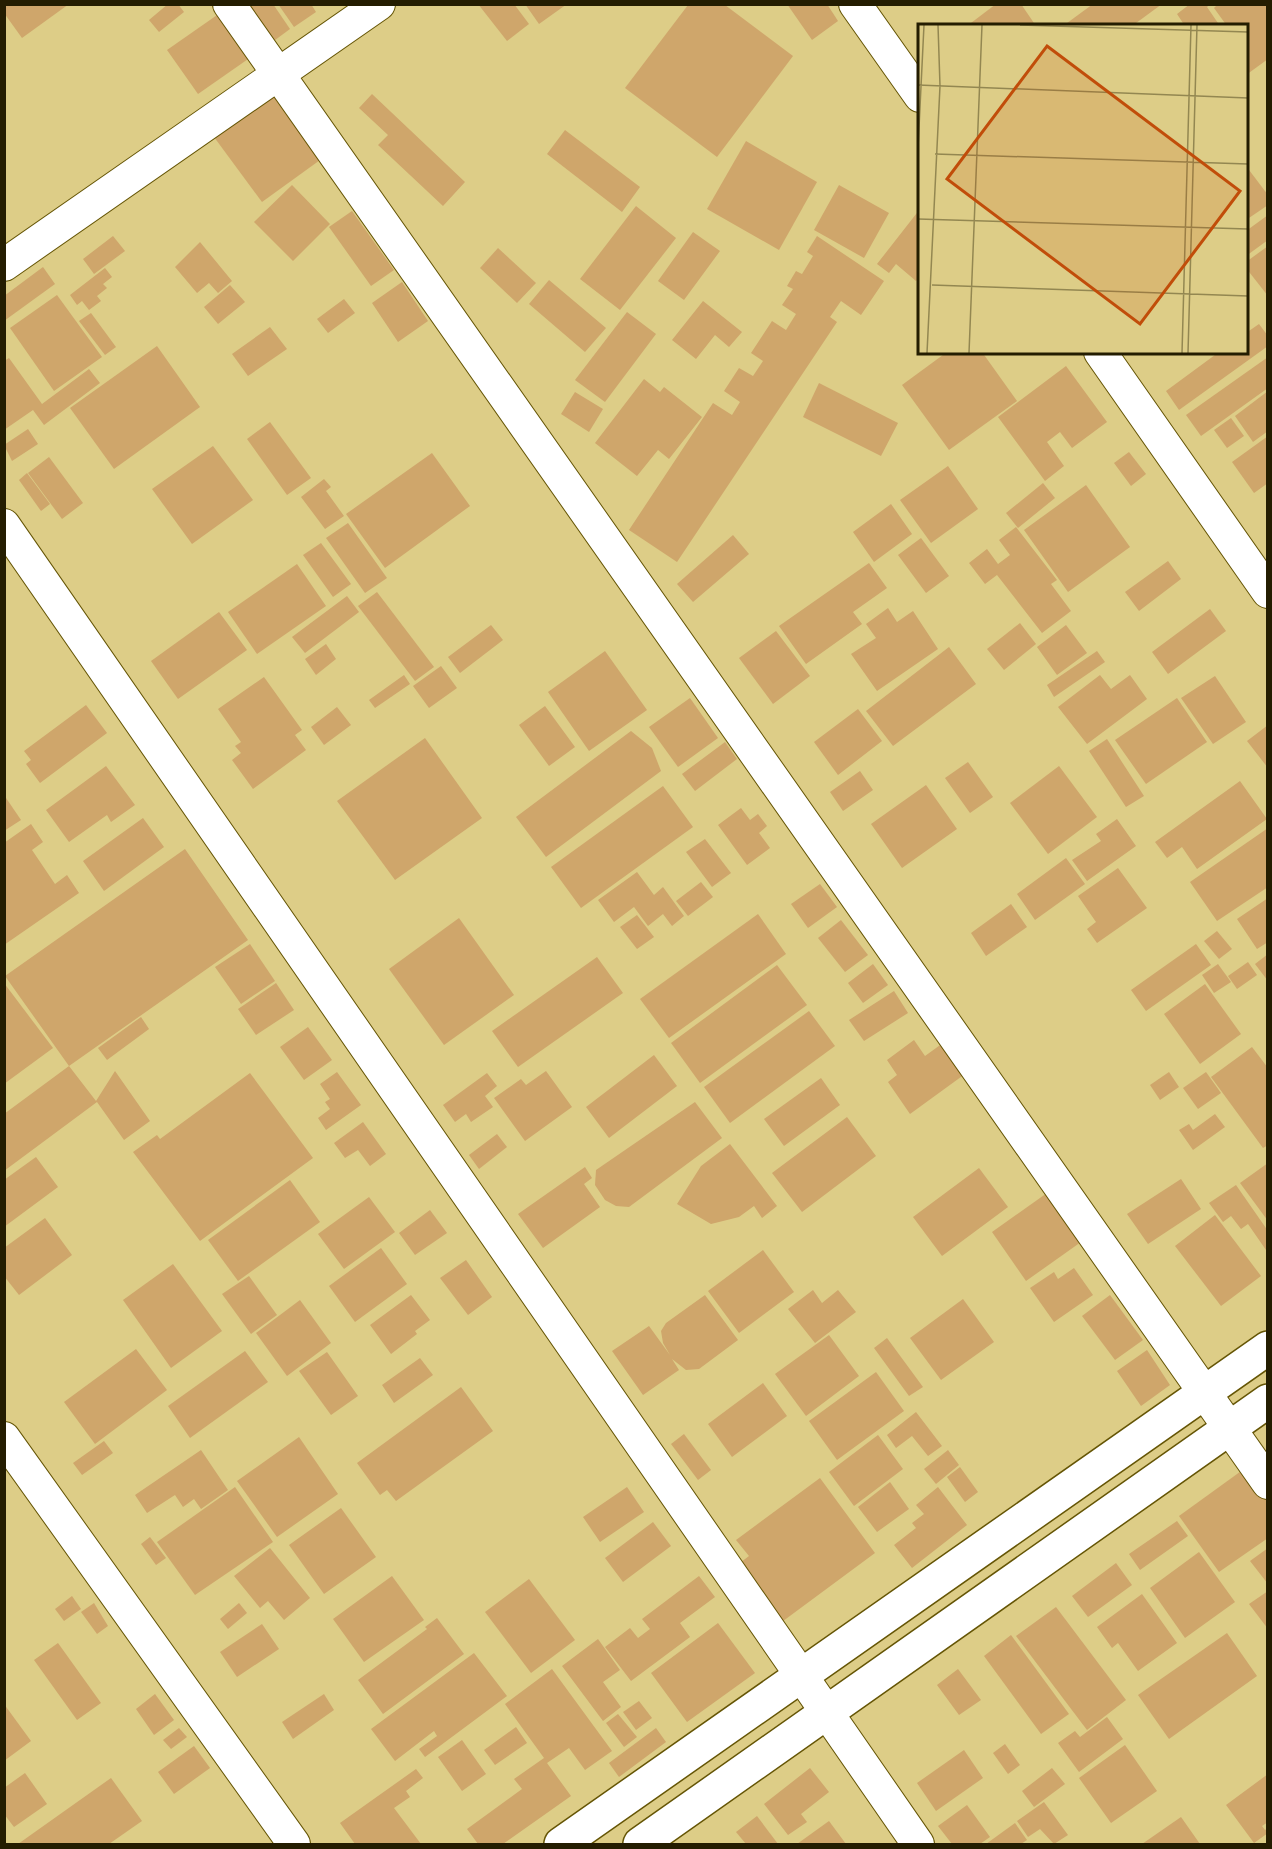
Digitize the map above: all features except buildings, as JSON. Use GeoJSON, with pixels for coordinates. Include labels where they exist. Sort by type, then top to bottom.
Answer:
{"type":"FeatureCollection","features":[{"type":"Feature","properties":{"kind":"street"},"geometry":{"type":"LineString","coordinates":[[229,4],[1268,1483]]}},
{"type":"Feature","properties":{"kind":"street"},"geometry":{"type":"LineString","coordinates":[[4,265],[379,4]]}},
{"type":"Feature","properties":{"kind":"street"},"geometry":{"type":"LineString","coordinates":[[855,4],[918,93]]}},
{"type":"Feature","properties":{"kind":"street"},"geometry":{"type":"LineString","coordinates":[[1101,354],[1268,592]]}},
{"type":"Feature","properties":{"kind":"street"},"geometry":{"type":"LineString","coordinates":[[4,525],[918,1845]]}},
{"type":"Feature","properties":{"kind":"street"},"geometry":{"type":"LineString","coordinates":[[561,1845],[799,1675],[1268,1348]]}},
{"type":"Feature","properties":{"kind":"street"},"geometry":{"type":"LineString","coordinates":[[640,1845],[1268,1401]]}},
{"type":"Feature","properties":{"kind":"street"},"geometry":{"type":"LineString","coordinates":[[4,1438],[294,1845]]}}]}
